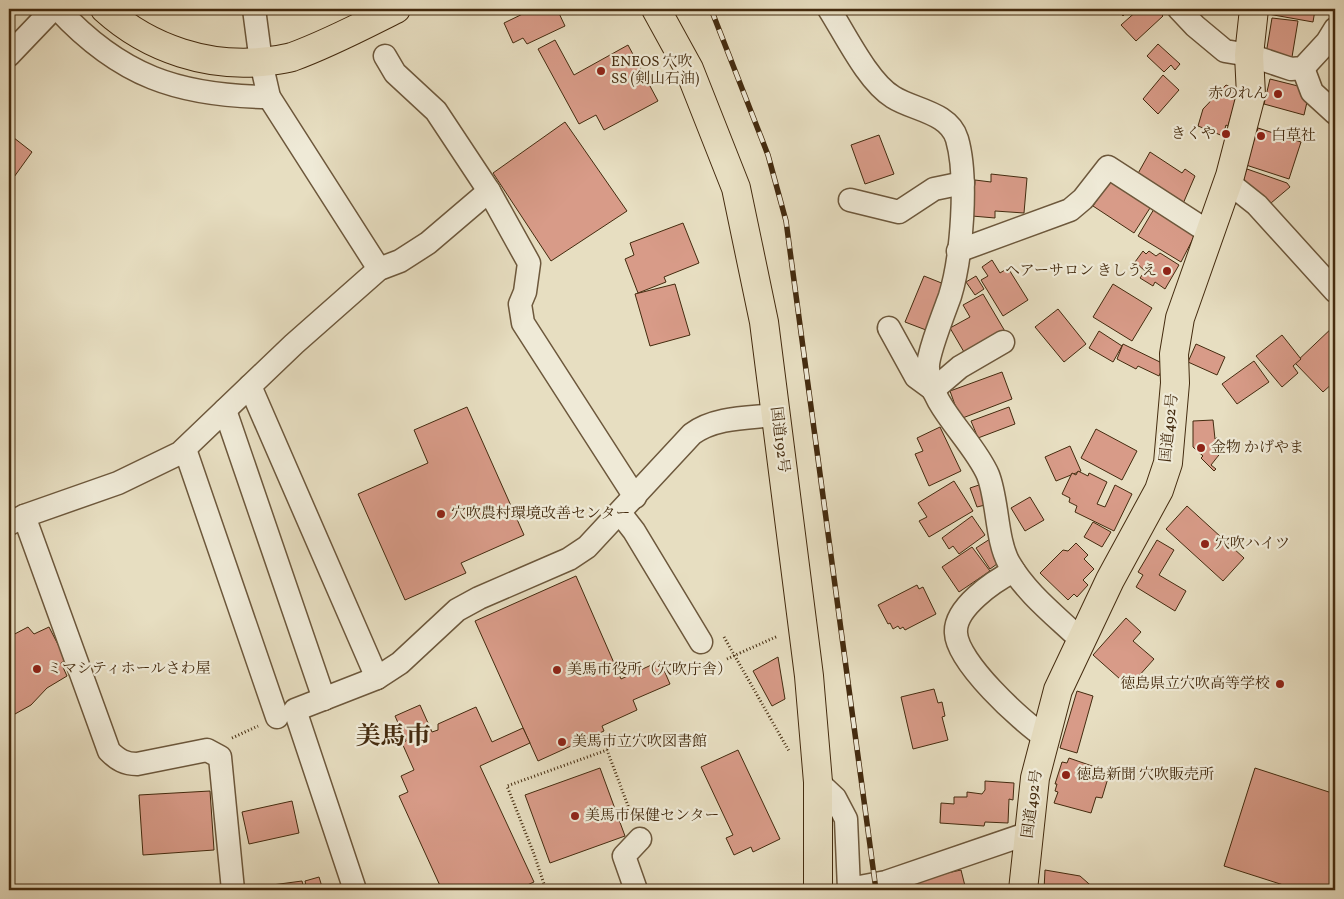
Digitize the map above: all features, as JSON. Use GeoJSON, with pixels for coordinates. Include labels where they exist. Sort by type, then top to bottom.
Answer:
{"type":"FeatureCollection","features":[{"type":"Feature","properties":{"kind":"highway"},"geometry":{"type":"LineString","coordinates":[[105,9],[133,31],[175,51],[220,61],[260,50],[291,58],[396,9]]}},
{"type":"Feature","properties":{"kind":"highway","name":"国道192号"},"geometry":{"type":"LineString","coordinates":[[656,9],[689,69],[736,188],[764,322],[803,624],[818,782],[818,890]]}},
{"type":"Feature","properties":{"kind":"highway","name":"国道492号"},"geometry":{"type":"LineString","coordinates":[[1024,890],[1035,778],[1058,690],[1136,529],[1159,490],[1168,463],[1175,383],[1174,354],[1180,318],[1228,182],[1251,95],[1249,55],[1254,9]]}},
{"type":"Feature","properties":{"kind":"street"},"geometry":{"type":"LineString","coordinates":[[9,55],[53,9]]}},
{"type":"Feature","properties":{"kind":"street"},"geometry":{"type":"LineString","coordinates":[[58,9],[76,29],[101,49],[128,66],[156,80],[183,89],[215,95],[268,97]]}},
{"type":"Feature","properties":{"kind":"street"},"geometry":{"type":"LineString","coordinates":[[254,9],[268,97],[380,269]]}},
{"type":"Feature","properties":{"kind":"street"},"geometry":{"type":"LineString","coordinates":[[829,9],[877,84],[893,97],[933,114],[946,122],[956,137],[964,171],[958,251],[953,284],[927,366],[932,389]]}},
{"type":"Feature","properties":{"kind":"street"},"geometry":{"type":"LineString","coordinates":[[1179,9],[1195,26],[1225,51],[1249,55],[1291,69],[1319,60]]}},
{"type":"Feature","properties":{"kind":"street"},"geometry":{"type":"LineString","coordinates":[[1335,28],[1319,60],[1312,92],[1335,113]]}},
{"type":"Feature","properties":{"kind":"street"},"geometry":{"type":"LineString","coordinates":[[385,56],[395,73],[436,111],[489,190],[528,263],[525,292],[520,304],[523,323],[627,505],[634,531],[702,642]]}},
{"type":"Feature","properties":{"kind":"street"},"geometry":{"type":"LineString","coordinates":[[958,251],[1070,210],[1083,199],[1108,167],[1210,233]]}},
{"type":"Feature","properties":{"kind":"street"},"geometry":{"type":"LineString","coordinates":[[1228,182],[1257,204],[1335,292]]}},
{"type":"Feature","properties":{"kind":"street"},"geometry":{"type":"LineString","coordinates":[[850,200],[899,212],[934,189],[963,183]]}},
{"type":"Feature","properties":{"kind":"street"},"geometry":{"type":"LineString","coordinates":[[233,890],[220,757],[206,750],[137,764],[118,760],[109,751],[17,520],[118,484],[150,470],[185,449],[250,386],[380,269],[400,261],[428,243],[489,190]]}},
{"type":"Feature","properties":{"kind":"street"},"geometry":{"type":"LineString","coordinates":[[889,328],[916,377],[932,389],[974,449],[988,476],[1008,561],[1014,571],[1024,585],[1081,640]]}},
{"type":"Feature","properties":{"kind":"street"},"geometry":{"type":"LineString","coordinates":[[932,389],[960,367],[1003,342]]}},
{"type":"Feature","properties":{"kind":"street"},"geometry":{"type":"LineString","coordinates":[[250,386],[377,678]]}},
{"type":"Feature","properties":{"kind":"street"},"geometry":{"type":"LineString","coordinates":[[225,410],[324,699]]}},
{"type":"Feature","properties":{"kind":"street"},"geometry":{"type":"LineString","coordinates":[[281,716],[377,678],[400,663],[457,610],[569,558],[587,547],[692,434],[701,428],[728,421],[775,415]]}},
{"type":"Feature","properties":{"kind":"street"},"geometry":{"type":"LineString","coordinates":[[185,449],[281,716],[355,890]]}},
{"type":"Feature","properties":{"kind":"street"},"geometry":{"type":"LineString","coordinates":[[1014,571],[967,605],[960,616],[956,633],[968,662],[1024,722],[1045,737]]}},
{"type":"Feature","properties":{"kind":"street"},"geometry":{"type":"LineString","coordinates":[[818,782],[835,798],[846,819],[849,889],[886,882],[1029,833]]}},
{"type":"Feature","properties":{"kind":"street"},"geometry":{"type":"LineString","coordinates":[[636,890],[624,856],[640,839]]}},
{"type":"Feature","properties":{"kind":"path"},"geometry":{"type":"LineString","coordinates":[[727,659],[803,624]]}},
{"type":"Feature","properties":{"kind":"path"},"geometry":{"type":"LineString","coordinates":[[724,637],[790,753]]}},
{"type":"Feature","properties":{"kind":"path"},"geometry":{"type":"LineString","coordinates":[[206,750],[281,716]]}},
{"type":"Feature","properties":{"kind":"path"},"geometry":{"type":"LineString","coordinates":[[546,890],[507,786],[607,750],[640,839]]}},
{"type":"Feature","properties":{"kind":"building"},"geometry":{"type":"Polygon","coordinates":[[[533,9],[557,9],[565,26],[527,44],[523,38],[513,43],[504,23],[533,9]]]}},
{"type":"Feature","properties":{"kind":"building"},"geometry":{"type":"Polygon","coordinates":[[[1117,9],[1130,9],[1123,16],[1117,9]]]}},
{"type":"Feature","properties":{"kind":"building"},"geometry":{"type":"Polygon","coordinates":[[[1139,9],[1156,9],[1163,16],[1136,41],[1121,25],[1139,9]]]}},
{"type":"Feature","properties":{"kind":"building"},"geometry":{"type":"Polygon","coordinates":[[[1268,9],[1315,10],[1313,22],[1268,14],[1268,9]]]}},
{"type":"Feature","properties":{"kind":"building"},"geometry":{"type":"Polygon","coordinates":[[[1272,18],[1298,21],[1291,63],[1266,54],[1272,18]]]}},
{"type":"Feature","properties":{"kind":"building"},"geometry":{"type":"Polygon","coordinates":[[[555,40],[574,75],[628,45],[658,101],[604,130],[596,115],[579,124],[538,49],[555,40]]]}},
{"type":"Feature","properties":{"kind":"building"},"geometry":{"type":"Polygon","coordinates":[[[1158,44],[1180,64],[1175,70],[1171,65],[1164,72],[1147,56],[1158,44]]]}},
{"type":"Feature","properties":{"kind":"building"},"geometry":{"type":"Polygon","coordinates":[[[1163,75],[1179,90],[1158,114],[1143,99],[1163,75]]]}},
{"type":"Feature","properties":{"kind":"building"},"geometry":{"type":"Polygon","coordinates":[[[1270,79],[1310,89],[1304,115],[1264,104],[1270,79]]]}},
{"type":"Feature","properties":{"kind":"building"},"geometry":{"type":"Polygon","coordinates":[[[1226,85],[1233,88],[1236,108],[1232,113],[1228,126],[1226,125],[1223,136],[1198,126],[1203,109],[1226,85]]]}},
{"type":"Feature","properties":{"kind":"building"},"geometry":{"type":"Polygon","coordinates":[[[565,122],[627,211],[551,261],[493,173],[565,122]]]}},
{"type":"Feature","properties":{"kind":"building"},"geometry":{"type":"Polygon","coordinates":[[[1258,128],[1301,142],[1289,179],[1246,165],[1258,128]]]}},
{"type":"Feature","properties":{"kind":"building"},"geometry":{"type":"Polygon","coordinates":[[[9,134],[32,152],[9,184],[9,134]]]}},
{"type":"Feature","properties":{"kind":"building"},"geometry":{"type":"Polygon","coordinates":[[[879,135],[894,174],[865,184],[851,145],[879,135]]]}},
{"type":"Feature","properties":{"kind":"building"},"geometry":{"type":"Polygon","coordinates":[[[1150,152],[1182,173],[1185,169],[1195,176],[1182,206],[1136,177],[1150,152]]]}},
{"type":"Feature","properties":{"kind":"building"},"geometry":{"type":"Polygon","coordinates":[[[1247,169],[1287,183],[1290,187],[1271,203],[1242,180],[1247,169]]]}},
{"type":"Feature","properties":{"kind":"building"},"geometry":{"type":"Polygon","coordinates":[[[991,174],[1027,178],[1024,213],[995,211],[995,218],[972,216],[975,180],[991,182],[991,174]]]}},
{"type":"Feature","properties":{"kind":"building"},"geometry":{"type":"Polygon","coordinates":[[[1110,181],[1150,208],[1134,233],[1093,206],[1110,181]]]}},
{"type":"Feature","properties":{"kind":"building"},"geometry":{"type":"Polygon","coordinates":[[[1154,209],[1196,233],[1181,262],[1138,236],[1154,209]]]}},
{"type":"Feature","properties":{"kind":"building"},"geometry":{"type":"Polygon","coordinates":[[[683,223],[699,263],[664,277],[666,282],[638,293],[625,259],[634,255],[630,243],[683,223]]]}},
{"type":"Feature","properties":{"kind":"building"},"geometry":{"type":"Polygon","coordinates":[[[1143,251],[1146,254],[1149,251],[1156,256],[1160,253],[1179,265],[1165,289],[1155,282],[1153,286],[1140,278],[1145,271],[1135,262],[1143,251]]]}},
{"type":"Feature","properties":{"kind":"building"},"geometry":{"type":"Polygon","coordinates":[[[992,260],[1000,273],[1008,268],[1028,300],[1003,316],[981,280],[988,276],[982,267],[992,260]]]}},
{"type":"Feature","properties":{"kind":"building"},"geometry":{"type":"Polygon","coordinates":[[[924,276],[944,284],[926,330],[905,322],[924,276]]]}},
{"type":"Feature","properties":{"kind":"building"},"geometry":{"type":"Polygon","coordinates":[[[976,276],[984,289],[975,295],[966,282],[976,276]]]}},
{"type":"Feature","properties":{"kind":"building"},"geometry":{"type":"Polygon","coordinates":[[[675,284],[690,335],[650,346],[635,294],[675,284]]]}},
{"type":"Feature","properties":{"kind":"building"},"geometry":{"type":"Polygon","coordinates":[[[1113,284],[1152,308],[1132,341],[1093,317],[1113,284]]]}},
{"type":"Feature","properties":{"kind":"building"},"geometry":{"type":"Polygon","coordinates":[[[983,294],[1006,333],[964,352],[950,328],[970,317],[963,305],[983,294]]]}},
{"type":"Feature","properties":{"kind":"building"},"geometry":{"type":"Polygon","coordinates":[[[1058,309],[1086,344],[1064,362],[1035,327],[1058,309]]]}},
{"type":"Feature","properties":{"kind":"building"},"geometry":{"type":"Polygon","coordinates":[[[1335,325],[1335,381],[1323,392],[1295,363],[1335,325]]]}},
{"type":"Feature","properties":{"kind":"building"},"geometry":{"type":"Polygon","coordinates":[[[1099,331],[1122,346],[1113,362],[1089,348],[1099,331]]]}},
{"type":"Feature","properties":{"kind":"building"},"geometry":{"type":"Polygon","coordinates":[[[1282,335],[1301,359],[1293,366],[1298,373],[1282,387],[1256,356],[1282,335]]]}},
{"type":"Feature","properties":{"kind":"building"},"geometry":{"type":"Polygon","coordinates":[[[1123,344],[1164,364],[1159,376],[1138,366],[1136,369],[1117,359],[1123,344]]]}},
{"type":"Feature","properties":{"kind":"building"},"geometry":{"type":"Polygon","coordinates":[[[1196,344],[1225,357],[1217,375],[1188,362],[1196,344]]]}},
{"type":"Feature","properties":{"kind":"building"},"geometry":{"type":"Polygon","coordinates":[[[1254,361],[1269,382],[1237,404],[1222,384],[1254,361]]]}},
{"type":"Feature","properties":{"kind":"building"},"geometry":{"type":"Polygon","coordinates":[[[1002,372],[1012,399],[960,419],[950,391],[1002,372]]]}},
{"type":"Feature","properties":{"kind":"building","name":"穴吹農村環境改善センター"},"geometry":{"type":"Polygon","coordinates":[[[467,407],[524,535],[461,563],[466,573],[405,600],[358,494],[428,463],[414,430],[467,407]]]}},
{"type":"Feature","properties":{"kind":"building"},"geometry":{"type":"Polygon","coordinates":[[[1009,407],[1015,424],[978,438],[971,421],[1009,407]]]}},
{"type":"Feature","properties":{"kind":"building"},"geometry":{"type":"Polygon","coordinates":[[[1213,420],[1215,439],[1217,437],[1226,446],[1211,465],[1216,469],[1214,471],[1201,458],[1203,456],[1193,447],[1193,421],[1213,420]]]}},
{"type":"Feature","properties":{"kind":"building"},"geometry":{"type":"Polygon","coordinates":[[[940,427],[961,471],[929,486],[915,454],[923,451],[917,438],[940,427]]]}},
{"type":"Feature","properties":{"kind":"building"},"geometry":{"type":"Polygon","coordinates":[[[1096,429],[1137,451],[1122,480],[1081,458],[1096,429]]]}},
{"type":"Feature","properties":{"kind":"building"},"geometry":{"type":"Polygon","coordinates":[[[1070,446],[1081,471],[1056,481],[1045,457],[1070,446]]]}},
{"type":"Feature","properties":{"kind":"building"},"geometry":{"type":"Polygon","coordinates":[[[1078,471],[1088,476],[1089,473],[1107,482],[1097,504],[1105,507],[1115,485],[1132,494],[1114,531],[1075,512],[1077,506],[1069,502],[1070,498],[1062,494],[1072,473],[1076,475],[1078,471]]]}},
{"type":"Feature","properties":{"kind":"building"},"geometry":{"type":"Polygon","coordinates":[[[954,481],[973,511],[929,537],[919,521],[927,517],[918,503],[954,481]]]}},
{"type":"Feature","properties":{"kind":"building"},"geometry":{"type":"Polygon","coordinates":[[[982,484],[989,504],[977,507],[970,488],[982,484]]]}},
{"type":"Feature","properties":{"kind":"building"},"geometry":{"type":"Polygon","coordinates":[[[1030,497],[1044,520],[1025,531],[1011,508],[1030,497]]]}},
{"type":"Feature","properties":{"kind":"building","name":"穴吹ハイツ"},"geometry":{"type":"Polygon","coordinates":[[[1187,506],[1244,558],[1223,581],[1166,529],[1187,506]]]}},
{"type":"Feature","properties":{"kind":"building"},"geometry":{"type":"Polygon","coordinates":[[[972,516],[985,535],[959,554],[953,546],[949,549],[942,538],[972,516]]]}},
{"type":"Feature","properties":{"kind":"building"},"geometry":{"type":"Polygon","coordinates":[[[1093,522],[1111,532],[1102,547],[1084,537],[1093,522]]]}},
{"type":"Feature","properties":{"kind":"building"},"geometry":{"type":"Polygon","coordinates":[[[990,539],[1004,559],[990,569],[976,548],[990,539]]]}},
{"type":"Feature","properties":{"kind":"building"},"geometry":{"type":"Polygon","coordinates":[[[1157,540],[1174,550],[1159,575],[1186,591],[1175,611],[1136,587],[1143,575],[1138,572],[1157,540]]]}},
{"type":"Feature","properties":{"kind":"building"},"geometry":{"type":"Polygon","coordinates":[[[1076,543],[1088,555],[1084,559],[1094,569],[1083,580],[1088,585],[1077,597],[1074,594],[1068,600],[1040,573],[1063,550],[1068,551],[1076,543]]]}},
{"type":"Feature","properties":{"kind":"building"},"geometry":{"type":"Polygon","coordinates":[[[972,547],[990,571],[959,592],[942,567],[972,547]]]}},
{"type":"Feature","properties":{"kind":"building","name":"美馬市役所（穴吹庁舎）"},"geometry":{"type":"Polygon","coordinates":[[[576,576],[621,679],[660,661],[670,684],[633,700],[637,710],[602,726],[604,731],[538,761],[475,621],[576,576]]]}},
{"type":"Feature","properties":{"kind":"building"},"geometry":{"type":"Polygon","coordinates":[[[917,585],[919,589],[923,587],[936,614],[905,630],[903,627],[900,629],[898,626],[893,629],[890,623],[888,624],[878,605],[917,585]]]}},
{"type":"Feature","properties":{"kind":"building"},"geometry":{"type":"Polygon","coordinates":[[[1126,618],[1141,632],[1133,641],[1154,659],[1129,687],[1093,655],[1126,618]]]}},
{"type":"Feature","properties":{"kind":"building","name":"ミマシティホールさわ屋"},"geometry":{"type":"Polygon","coordinates":[[[28,627],[34,634],[49,627],[66,660],[61,663],[67,676],[47,688],[31,705],[15,714],[9,701],[9,637],[28,627]]]}},
{"type":"Feature","properties":{"kind":"building"},"geometry":{"type":"Polygon","coordinates":[[[778,657],[785,699],[772,706],[753,671],[778,657]]]}},
{"type":"Feature","properties":{"kind":"building"},"geometry":{"type":"Polygon","coordinates":[[[934,689],[938,703],[942,702],[945,716],[942,717],[948,740],[913,749],[901,697],[934,689]]]}},
{"type":"Feature","properties":{"kind":"building"},"geometry":{"type":"Polygon","coordinates":[[[1077,691],[1093,696],[1077,753],[1060,748],[1077,691]]]}},
{"type":"Feature","properties":{"kind":"building"},"geometry":{"type":"Polygon","coordinates":[[[420,705],[432,732],[438,730],[438,724],[476,707],[492,742],[523,728],[530,743],[480,766],[534,882],[516,890],[442,890],[399,796],[408,792],[401,776],[414,770],[402,743],[406,741],[395,716],[420,705]]]}},
{"type":"Feature","properties":{"kind":"building"},"geometry":{"type":"Polygon","coordinates":[[[738,750],[780,839],[753,852],[751,847],[734,855],[726,838],[733,835],[701,767],[738,750]]]}},
{"type":"Feature","properties":{"kind":"building"},"geometry":{"type":"Polygon","coordinates":[[[1069,758],[1095,767],[1093,774],[1108,778],[1102,798],[1096,797],[1091,813],[1054,803],[1058,792],[1055,791],[1057,784],[1055,784],[1062,762],[1067,763],[1069,758]]]}},
{"type":"Feature","properties":{"kind":"building","name":"美馬市保健センター"},"geometry":{"type":"Polygon","coordinates":[[[600,768],[625,836],[550,863],[525,795],[600,768]]]}},
{"type":"Feature","properties":{"kind":"building"},"geometry":{"type":"Polygon","coordinates":[[[1255,768],[1335,794],[1335,890],[1299,890],[1224,866],[1255,768]]]}},
{"type":"Feature","properties":{"kind":"building"},"geometry":{"type":"Polygon","coordinates":[[[985,781],[1014,783],[1013,800],[1009,799],[1008,823],[985,822],[984,826],[940,823],[941,803],[954,804],[954,797],[967,797],[967,792],[982,794],[985,790],[985,781]]]}},
{"type":"Feature","properties":{"kind":"building"},"geometry":{"type":"Polygon","coordinates":[[[210,791],[214,850],[143,855],[139,795],[210,791]]]}},
{"type":"Feature","properties":{"kind":"building"},"geometry":{"type":"Polygon","coordinates":[[[292,801],[299,833],[249,844],[242,812],[292,801]]]}},
{"type":"Feature","properties":{"kind":"building"},"geometry":{"type":"Polygon","coordinates":[[[961,870],[966,890],[917,890],[915,880],[961,870]]]}},
{"type":"Feature","properties":{"kind":"building"},"geometry":{"type":"Polygon","coordinates":[[[1045,870],[1080,876],[1096,890],[1044,890],[1045,870]]]}},
{"type":"Feature","properties":{"kind":"building"},"geometry":{"type":"Polygon","coordinates":[[[319,877],[323,890],[307,890],[305,881],[319,877]]]}},
{"type":"Feature","properties":{"kind":"building"},"geometry":{"type":"Polygon","coordinates":[[[302,881],[304,890],[258,890],[257,887],[302,881]]]}},
{"type":"Feature","properties":{"kind":"railway"},"geometry":{"type":"LineString","coordinates":[[711,9],[768,155],[786,221],[876,890]]}},
{"type":"Feature","properties":{"kind":"place","name":"ENEOS 穴吹 SS (剣山石油)"},"geometry":{"type":"Point","coordinates":[601,71]}},
{"type":"Feature","properties":{"kind":"place","name":"赤のれん"},"geometry":{"type":"Point","coordinates":[1278,94]}},
{"type":"Feature","properties":{"kind":"place","name":"きくや"},"geometry":{"type":"Point","coordinates":[1226,134]}},
{"type":"Feature","properties":{"kind":"place","name":"白草社"},"geometry":{"type":"Point","coordinates":[1261,136]}},
{"type":"Feature","properties":{"kind":"place","name":"ヘアーサロン きしうえ"},"geometry":{"type":"Point","coordinates":[1167,271]}},
{"type":"Feature","properties":{"kind":"place","name":"金物 かげやま"},"geometry":{"type":"Point","coordinates":[1201,448]}},
{"type":"Feature","properties":{"kind":"place","name":"穴吹農村環境改善センター"},"geometry":{"type":"Point","coordinates":[441,514]}},
{"type":"Feature","properties":{"kind":"place","name":"穴吹ハイツ"},"geometry":{"type":"Point","coordinates":[1205,544]}},
{"type":"Feature","properties":{"kind":"place","name":"ミマシティホールさわ屋"},"geometry":{"type":"Point","coordinates":[37,669]}},
{"type":"Feature","properties":{"kind":"place","name":"美馬市役所（穴吹庁舎）"},"geometry":{"type":"Point","coordinates":[557,670]}},
{"type":"Feature","properties":{"kind":"place","name":"徳島県立穴吹高等学校"},"geometry":{"type":"Point","coordinates":[1280,684]}},
{"type":"Feature","properties":{"kind":"place","name":"美馬市立穴吹図書館"},"geometry":{"type":"Point","coordinates":[562,742]}},
{"type":"Feature","properties":{"kind":"place","name":"徳島新聞 穴吹販売所"},"geometry":{"type":"Point","coordinates":[1066,775]}},
{"type":"Feature","properties":{"kind":"place","name":"美馬市保健センター"},"geometry":{"type":"Point","coordinates":[575,816]}},
{"type":"Feature","properties":{"kind":"district","name":"美馬市"},"geometry":{"type":"Point","coordinates":[393,737]}}]}
